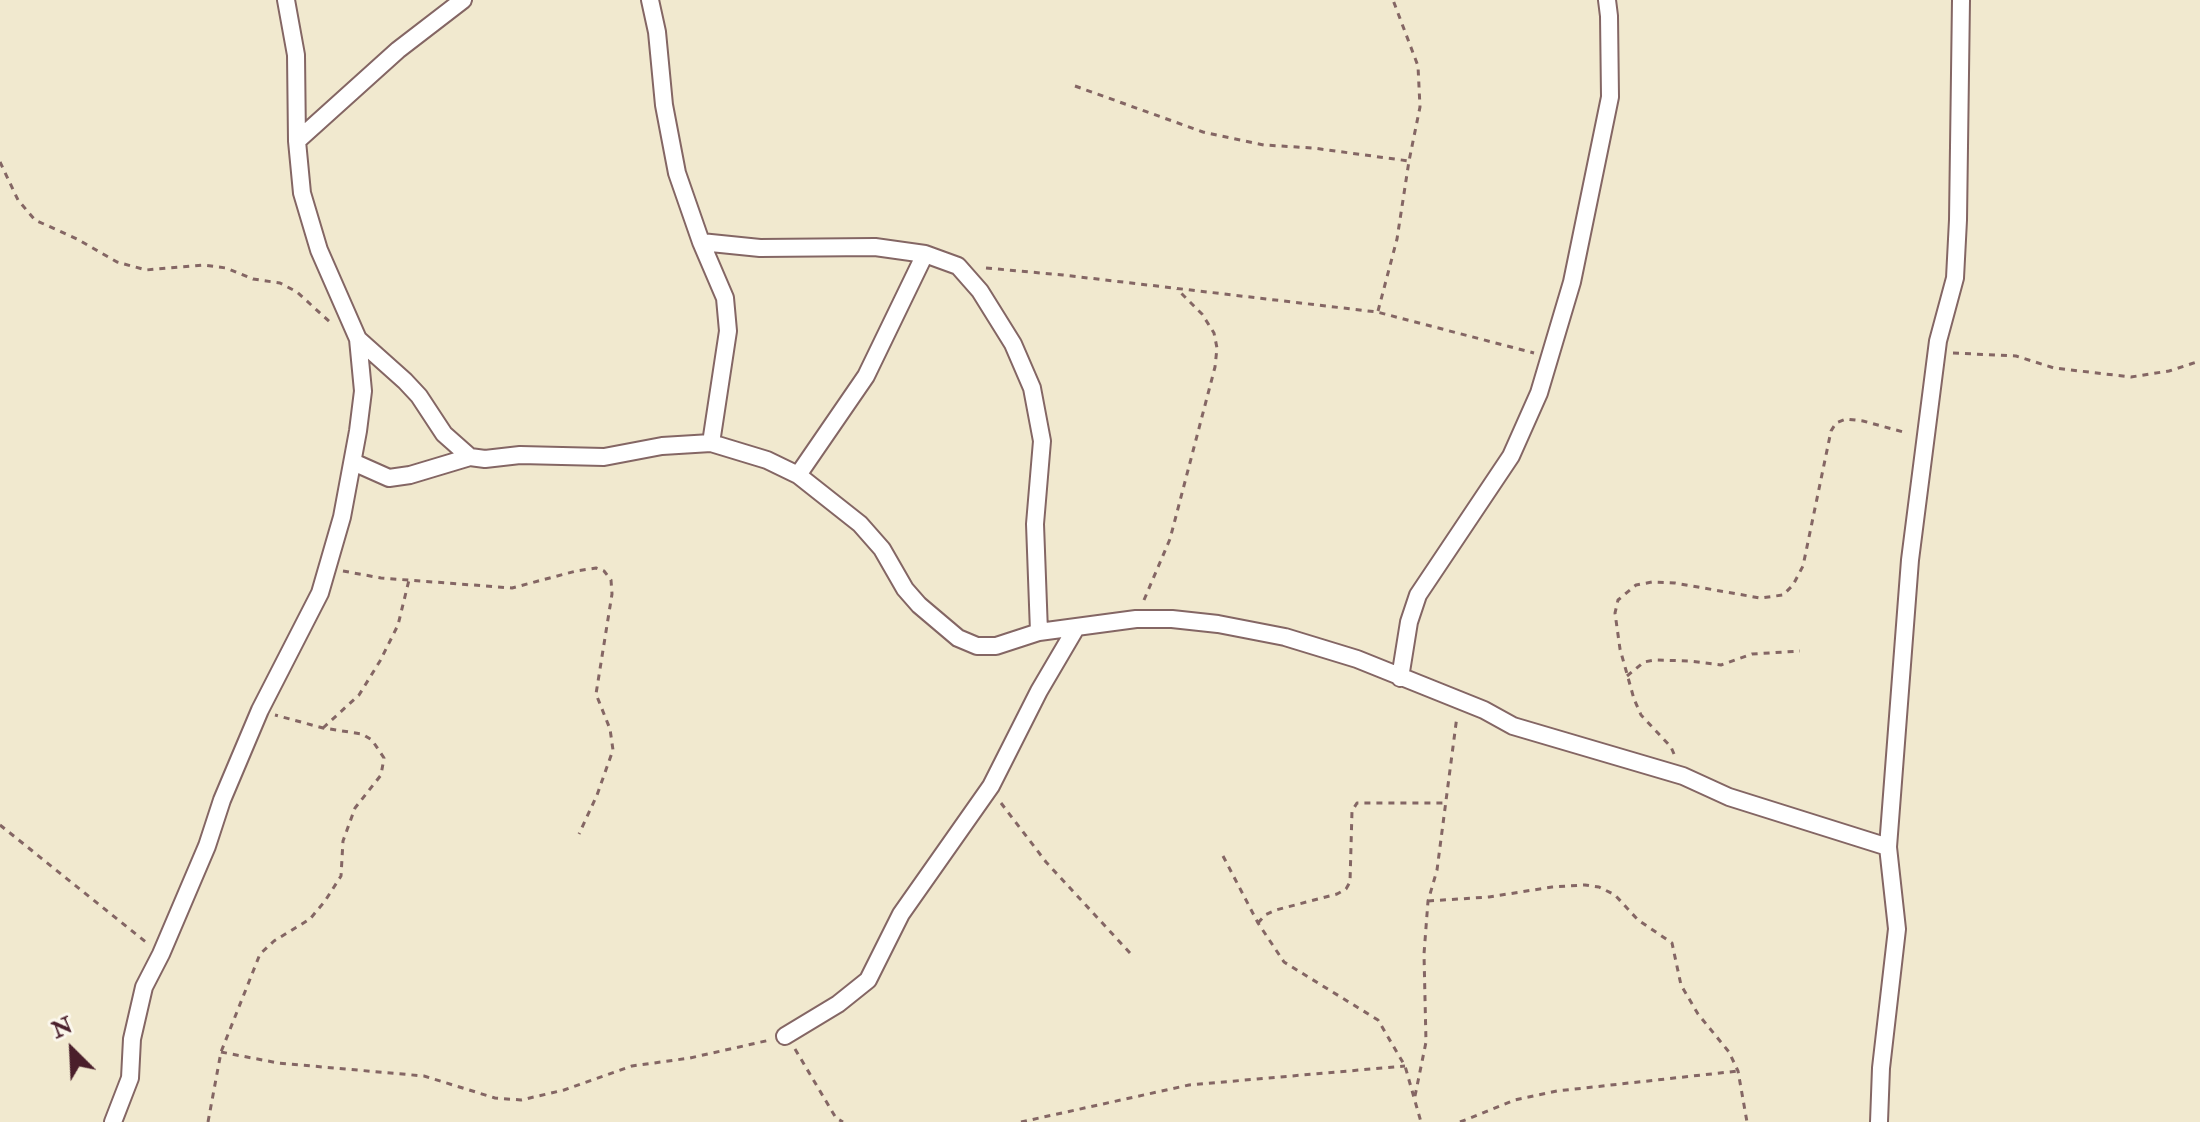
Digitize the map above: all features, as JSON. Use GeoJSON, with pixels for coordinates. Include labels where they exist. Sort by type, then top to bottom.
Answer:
{"type":"FeatureCollection","features":[{"type":"Feature","properties":{"kind":"street"},"geometry":{"type":"LineString","coordinates":[[113,1122],[130,1078],[132,1039],[144,987],[161,954],[260,710],[320,593],[342,517],[353,462],[363,391],[358,339],[315,236],[302,193],[297,141],[296,55],[286,0]]}},
{"type":"Feature","properties":{"kind":"street"},"geometry":{"type":"LineString","coordinates":[[297,141],[398,50],[463,0]]}},
{"type":"Feature","properties":{"kind":"street"},"geometry":{"type":"LineString","coordinates":[[650,0],[677,173],[725,298],[728,331],[711,443]]}},
{"type":"Feature","properties":{"kind":"street"},"geometry":{"type":"LineString","coordinates":[[1400,678],[1409,622],[1418,595],[1511,456],[1539,393],[1550,357],[1572,282],[1610,97],[1607,0]]}},
{"type":"Feature","properties":{"kind":"street"},"geometry":{"type":"LineString","coordinates":[[1879,1122],[1881,1068],[1897,929],[1888,847],[1910,560],[1937,352],[1955,278],[1959,206],[1961,0]]}},
{"type":"Feature","properties":{"kind":"street"},"geometry":{"type":"LineString","coordinates":[[701,242],[760,248],[875,247],[925,254],[958,266],[980,291],[1013,344],[1032,388],[1042,441],[1035,524],[1039,632]]}},
{"type":"Feature","properties":{"kind":"street"},"geometry":{"type":"LineString","coordinates":[[798,475],[866,376],[925,254]]}},
{"type":"Feature","properties":{"kind":"street"},"geometry":{"type":"LineString","coordinates":[[358,339],[405,381],[444,434],[470,457]]}},
{"type":"Feature","properties":{"kind":"street"},"geometry":{"type":"LineString","coordinates":[[353,462],[389,478],[470,457],[604,457],[662,446],[711,443],[767,460],[798,475],[860,524],[882,549],[912,597],[958,638],[977,646],[996,646],[1039,632],[1136,619],[1218,624],[1285,637],[1357,659],[1526,730],[1683,776],[1729,797],[1888,847]]}},
{"type":"Feature","properties":{"kind":"street"},"geometry":{"type":"LineString","coordinates":[[785,1036],[838,1004],[868,980],[901,914],[991,786],[1039,691],[1076,628]]}},
{"type":"Feature","properties":{"kind":"path"},"geometry":{"type":"LineString","coordinates":[[1377,312],[1397,239],[1420,107],[1418,66],[1393,0]]}},
{"type":"Feature","properties":{"kind":"path"},"geometry":{"type":"LineString","coordinates":[[1075,86],[1203,132],[1264,145],[1409,161]]}},
{"type":"Feature","properties":{"kind":"path"},"geometry":{"type":"LineString","coordinates":[[0,162],[18,200],[35,220],[117,262],[146,270],[184,265],[214,266],[253,279],[280,283],[297,292],[338,328],[358,339]]}},
{"type":"Feature","properties":{"kind":"path"},"geometry":{"type":"LineString","coordinates":[[958,266],[1377,312],[1550,357]]}},
{"type":"Feature","properties":{"kind":"path"},"geometry":{"type":"LineString","coordinates":[[1136,619],[1170,539],[1215,367],[1217,348],[1214,333],[1202,314],[1177,289]]}},
{"type":"Feature","properties":{"kind":"path"},"geometry":{"type":"LineString","coordinates":[[1937,352],[2016,356],[2054,368],[2131,377],[2169,371],[2200,361]]}},
{"type":"Feature","properties":{"kind":"path"},"geometry":{"type":"LineString","coordinates":[[1683,776],[1671,747],[1641,715],[1627,676],[1615,613],[1618,600],[1636,585],[1652,582],[1760,598],[1783,595],[1793,585],[1803,566],[1831,431],[1836,423],[1846,419],[1863,421],[1926,438]]}},
{"type":"Feature","properties":{"kind":"path"},"geometry":{"type":"LineString","coordinates":[[328,567],[381,578],[512,588],[596,568],[604,571],[611,580],[612,594],[596,694],[610,729],[613,750],[579,834]]}},
{"type":"Feature","properties":{"kind":"path"},"geometry":{"type":"LineString","coordinates":[[323,728],[359,695],[380,661],[398,625],[409,580]]}},
{"type":"Feature","properties":{"kind":"path"},"geometry":{"type":"LineString","coordinates":[[1627,676],[1644,662],[1655,660],[1721,665],[1752,654],[1800,651]]}},
{"type":"Feature","properties":{"kind":"path"},"geometry":{"type":"LineString","coordinates":[[1415,1096],[1426,1042],[1424,954],[1428,901],[1437,870],[1460,701]]}},
{"type":"Feature","properties":{"kind":"path"},"geometry":{"type":"LineString","coordinates":[[208,1122],[221,1052],[260,954],[274,941],[310,919],[341,876],[343,841],[355,808],[381,775],[384,758],[372,740],[362,734],[323,728],[260,710]]}},
{"type":"Feature","properties":{"kind":"path"},"geometry":{"type":"LineString","coordinates":[[991,786],[1023,835],[1130,953]]}},
{"type":"Feature","properties":{"kind":"path"},"geometry":{"type":"LineString","coordinates":[[1258,923],[1276,910],[1346,889],[1350,882],[1352,811],[1357,803],[1445,803]]}},
{"type":"Feature","properties":{"kind":"path"},"geometry":{"type":"LineString","coordinates":[[0,825],[161,954]]}},
{"type":"Feature","properties":{"kind":"path"},"geometry":{"type":"LineString","coordinates":[[1223,856],[1258,923],[1284,962],[1378,1020],[1405,1066],[1421,1122]]}},
{"type":"Feature","properties":{"kind":"path"},"geometry":{"type":"LineString","coordinates":[[1428,901],[1585,885],[1599,887],[1615,895],[1638,920],[1672,943],[1681,985],[1698,1014],[1729,1052],[1738,1071],[1747,1122]]}},
{"type":"Feature","properties":{"kind":"path"},"geometry":{"type":"LineString","coordinates":[[221,1052],[278,1063],[424,1076],[495,1098],[521,1100],[564,1090],[632,1066],[690,1058],[785,1036],[836,1118],[843,1122]]}},
{"type":"Feature","properties":{"kind":"path"},"geometry":{"type":"LineString","coordinates":[[1021,1122],[1189,1085],[1405,1066]]}},
{"type":"Feature","properties":{"kind":"path"},"geometry":{"type":"LineString","coordinates":[[1460,1122],[1515,1100],[1557,1091],[1738,1071]]}}]}
